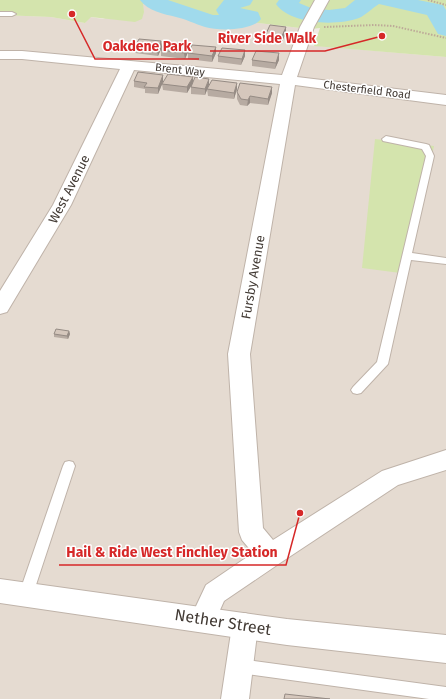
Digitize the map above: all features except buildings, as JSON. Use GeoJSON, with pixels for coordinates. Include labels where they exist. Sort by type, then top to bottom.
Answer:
{"type":"FeatureCollection","features":[{"type":"Feature","properties":{"kind":"street","name":"Fursby Avenue"},"geometry":{"type":"LineString","coordinates":[[271,555],[250,532],[239,354],[288,80],[314,14]]}},
{"type":"Feature","properties":{"kind":"street","name":"Brent Way"},"geometry":{"type":"LineString","coordinates":[[0,55],[22,55],[288,80]]}},
{"type":"Feature","properties":{"kind":"street","name":"West Avenue"},"geometry":{"type":"LineString","coordinates":[[0,307],[62,205],[129,65]]}},
{"type":"Feature","properties":{"kind":"street","name":"Chesterfield Road"},"geometry":{"type":"LineString","coordinates":[[288,80],[446,100]]}},
{"type":"Feature","properties":{"kind":"street"},"geometry":{"type":"LineString","coordinates":[[203,619],[215,593],[271,555],[390,478],[446,460]]}},
{"type":"Feature","properties":{"kind":"street","name":"Nether Street"},"geometry":{"type":"LineString","coordinates":[[13,592],[287,632],[446,649]]}},
{"type":"Feature","properties":{"kind":"street"},"geometry":{"type":"LineString","coordinates":[[235,699],[245,626]]}},
{"type":"Feature","properties":{"kind":"lane"},"geometry":{"type":"LineString","coordinates":[[0,14],[12,14]]}},
{"type":"Feature","properties":{"kind":"lane"},"geometry":{"type":"LineString","coordinates":[[357,390],[382,364],[430,156],[426,147],[386,139]]}},
{"type":"Feature","properties":{"kind":"lane"},"geometry":{"type":"LineString","coordinates":[[407,256],[446,261]]}},
{"type":"Feature","properties":{"kind":"lane"},"geometry":{"type":"LineString","coordinates":[[13,592],[69,466]]}},
{"type":"Feature","properties":{"kind":"lane"},"geometry":{"type":"LineString","coordinates":[[239,666],[446,694]]}},
{"type":"Feature","properties":{"kind":"path"},"geometry":{"type":"LineString","coordinates":[[428,0],[446,4]]}},
{"type":"Feature","properties":{"kind":"path"},"geometry":{"type":"LineString","coordinates":[[314,14],[374,25],[393,26],[446,38]]}},
{"type":"Feature","properties":{"kind":"shaded area"},"geometry":{"type":"Polygon","coordinates":[[[146,2],[151,2],[167,11],[181,12],[180,14],[201,19],[211,25],[246,24],[250,22],[300,28],[294,44],[446,57],[446,699],[0,699],[0,15],[51,17],[85,23],[90,17],[103,19],[146,2]]]}},
{"type":"Feature","properties":{"kind":"green space"},"geometry":{"type":"Polygon","coordinates":[[[0,0],[446,0],[446,57],[314,46],[320,28],[311,29],[304,20],[300,28],[250,22],[243,24],[232,23],[214,25],[201,19],[180,14],[180,12],[167,11],[155,5],[146,3],[143,4],[144,12],[142,19],[135,22],[91,17],[85,23],[51,17],[0,15],[0,0]]]}},
{"type":"Feature","properties":{"kind":"green space"},"geometry":{"type":"Polygon","coordinates":[[[375,139],[434,146],[408,274],[362,268],[375,139]]]}},
{"type":"Feature","properties":{"kind":"waterway"},"geometry":{"type":"LineString","coordinates":[[151,0],[169,9],[181,11],[211,22],[241,22],[250,19],[250,17],[227,12],[230,5],[242,0]]}},
{"type":"Feature","properties":{"kind":"waterway"},"geometry":{"type":"LineString","coordinates":[[290,0],[287,4],[293,8],[319,16],[338,16],[353,13],[366,2],[371,0]]}},
{"type":"Feature","properties":{"kind":"waterway"},"geometry":{"type":"LineString","coordinates":[[387,0],[435,10],[446,29]]}},
{"type":"Feature","properties":{"kind":"place","name":"Oakdene Park"},"geometry":{"type":"Point","coordinates":[72,14]}},
{"type":"Feature","properties":{"kind":"place","name":"River Side Walk"},"geometry":{"type":"Point","coordinates":[382,36]}},
{"type":"Feature","properties":{"kind":"place","name":"Hail & Ride West Finchley Station"},"geometry":{"type":"Point","coordinates":[300,513]}}]}
